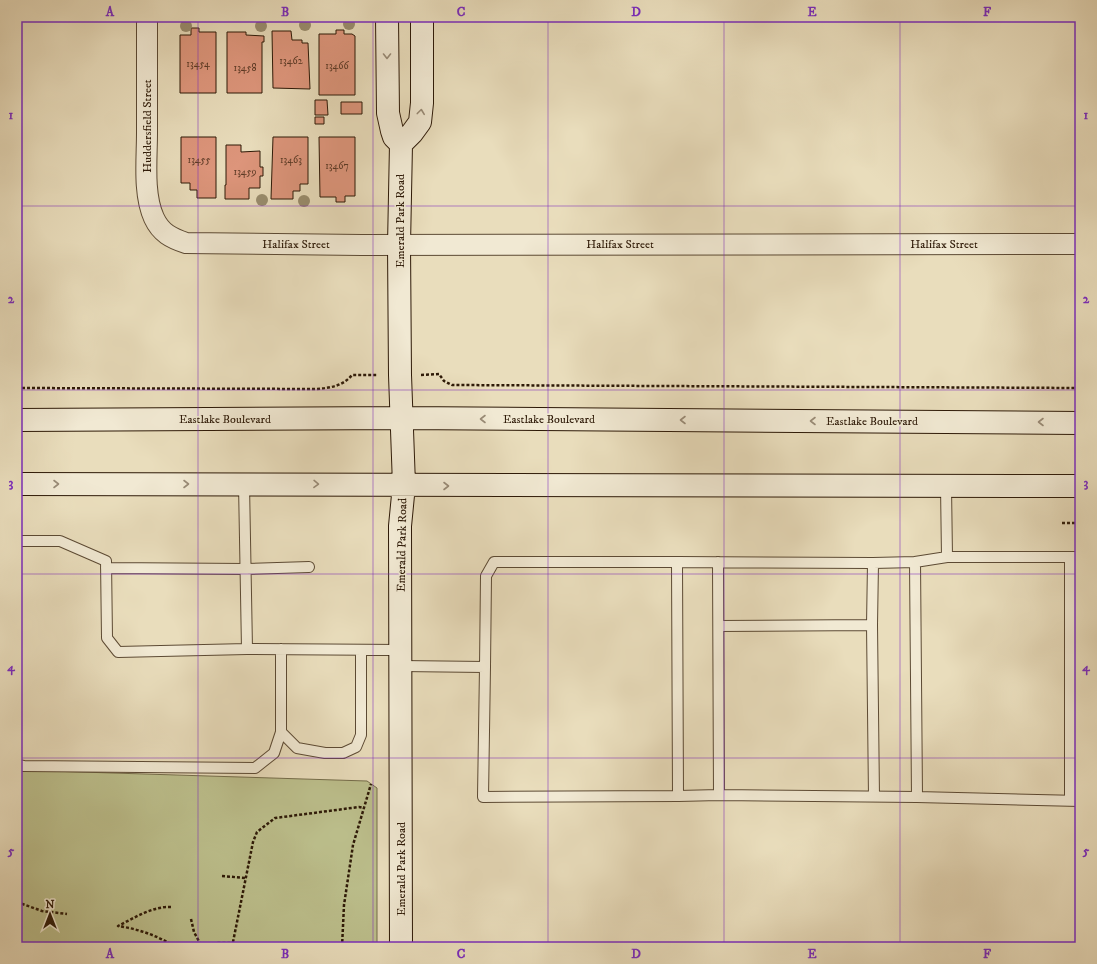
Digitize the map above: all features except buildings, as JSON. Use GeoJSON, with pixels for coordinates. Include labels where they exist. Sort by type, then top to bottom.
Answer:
{"type":"FeatureCollection","features":[{"type":"Feature","properties":{"kind":"main road"},"geometry":{"type":"LineString","coordinates":[[387,17],[388,113],[394,137],[401,144],[420,122],[422,103],[422,17]]}},
{"type":"Feature","properties":{"kind":"main road","name":"Emerald Park Road"},"geometry":{"type":"LineString","coordinates":[[401,144],[400,375],[404,486],[400,526],[401,947]]}},
{"type":"Feature","properties":{"kind":"main road","name":"Eastlake Boulevard"},"geometry":{"type":"LineString","coordinates":[[17,420],[402,418],[1080,423]]}},
{"type":"Feature","properties":{"kind":"main road"},"geometry":{"type":"LineString","coordinates":[[17,484],[404,486],[1080,486]]}},
{"type":"Feature","properties":{"kind":"street","name":"Huddersfield Street"},"geometry":{"type":"LineString","coordinates":[[146,17],[146,169],[148,202],[154,218],[163,232]]}},
{"type":"Feature","properties":{"kind":"street","name":"Halifax Street"},"geometry":{"type":"LineString","coordinates":[[163,232],[172,238],[191,244],[1080,244]]}},
{"type":"Feature","properties":{"kind":"lane"},"geometry":{"type":"LineString","coordinates":[[244,484],[247,649]]}},
{"type":"Feature","properties":{"kind":"lane"},"geometry":{"type":"LineString","coordinates":[[946,486],[947,557]]}},
{"type":"Feature","properties":{"kind":"lane"},"geometry":{"type":"LineString","coordinates":[[17,541],[60,541],[106,562],[107,638],[118,652],[247,649],[361,650],[401,658],[484,666]]}},
{"type":"Feature","properties":{"kind":"lane"},"geometry":{"type":"LineString","coordinates":[[947,557],[1075,557],[1075,801],[917,797],[719,795],[483,797],[486,576],[494,562],[873,563],[915,562],[947,557]]}},
{"type":"Feature","properties":{"kind":"lane"},"geometry":{"type":"LineString","coordinates":[[677,562],[678,796]]}},
{"type":"Feature","properties":{"kind":"lane"},"geometry":{"type":"LineString","coordinates":[[718,562],[719,795]]}},
{"type":"Feature","properties":{"kind":"lane"},"geometry":{"type":"LineString","coordinates":[[915,562],[917,797]]}},
{"type":"Feature","properties":{"kind":"lane"},"geometry":{"type":"LineString","coordinates":[[873,563],[872,625],[874,797]]}},
{"type":"Feature","properties":{"kind":"lane"},"geometry":{"type":"LineString","coordinates":[[106,568],[309,567]]}},
{"type":"Feature","properties":{"kind":"lane"},"geometry":{"type":"LineString","coordinates":[[719,626],[872,625]]}},
{"type":"Feature","properties":{"kind":"lane"},"geometry":{"type":"LineString","coordinates":[[17,765],[254,768],[274,753],[281,732],[281,649]]}},
{"type":"Feature","properties":{"kind":"lane"},"geometry":{"type":"LineString","coordinates":[[281,732],[297,748],[325,753],[343,753],[356,747],[361,735],[361,650]]}},
{"type":"Feature","properties":{"kind":"path"},"geometry":{"type":"LineString","coordinates":[[434,374],[439,374],[444,382],[452,385],[1080,388]]}},
{"type":"Feature","properties":{"kind":"path"},"geometry":{"type":"LineString","coordinates":[[17,388],[316,389],[334,387],[346,381],[352,375],[370,375]]}},
{"type":"Feature","properties":{"kind":"path"},"geometry":{"type":"LineString","coordinates":[[1062,523],[1080,523]]}},
{"type":"Feature","properties":{"kind":"path"},"geometry":{"type":"LineString","coordinates":[[342,947],[344,905],[353,845],[371,784]]}},
{"type":"Feature","properties":{"kind":"path"},"geometry":{"type":"LineString","coordinates":[[232,947],[254,836],[257,832],[270,820],[275,818],[359,807],[364,808]]}},
{"type":"Feature","properties":{"kind":"path"},"geometry":{"type":"LineString","coordinates":[[222,876],[246,878]]}},
{"type":"Feature","properties":{"kind":"path"},"geometry":{"type":"LineString","coordinates":[[17,902],[42,911],[67,914]]}},
{"type":"Feature","properties":{"kind":"path"},"geometry":{"type":"LineString","coordinates":[[171,907],[154,910],[118,926],[141,930],[176,947]]}},
{"type":"Feature","properties":{"kind":"path"},"geometry":{"type":"LineString","coordinates":[[191,919],[194,932],[203,947],[216,943],[233,943]]}},
{"type":"Feature","properties":{"kind":"green space"},"geometry":{"type":"Polygon","coordinates":[[[17,770],[367,781],[377,788],[377,947],[17,947],[17,770]]]}}]}
